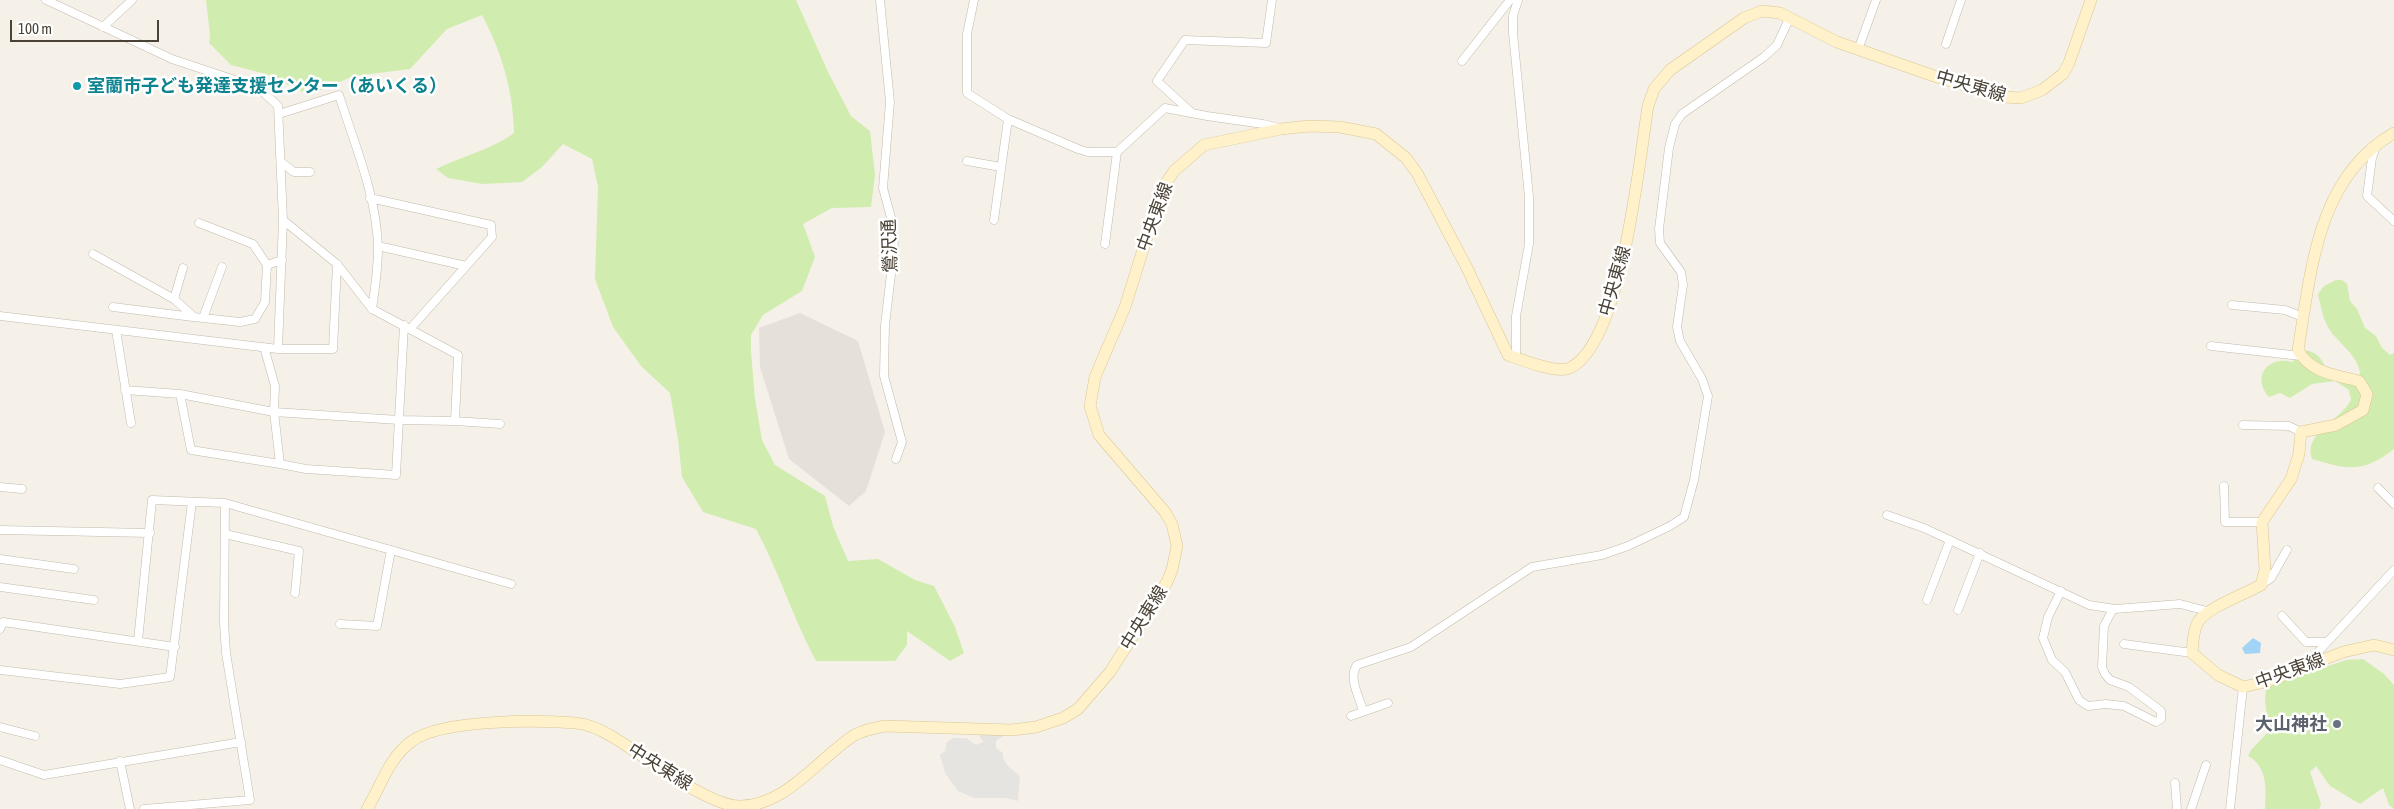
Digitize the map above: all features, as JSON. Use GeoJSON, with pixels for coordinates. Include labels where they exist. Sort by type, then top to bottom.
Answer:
{"type":"FeatureCollection","features":[{"type":"Feature","properties":{"kind":"main road","name":"中央東線"},"geometry":{"type":"LineString","coordinates":[[367,809],[395,757],[413,740],[443,728],[488,723],[577,723],[610,735],[714,800],[726,804],[748,806],[757,804],[788,788],[854,735],[868,729],[885,726],[1012,730],[1050,724],[1078,709],[1110,672],[1140,627],[1170,576],[1177,546],[1172,524],[1165,512],[1098,436],[1090,406],[1095,377],[1125,307],[1167,179],[1189,156],[1204,145],[1281,129],[1317,126],[1376,134],[1406,158],[1425,188],[1506,352],[1516,358],[1559,370],[1568,369],[1579,362],[1600,329],[1617,286],[1648,106],[1661,79],[1670,70],[1744,18],[1762,11],[1780,13],[1837,42],[1957,84],[2004,96],[2021,98],[2042,90],[2062,74],[2069,63],[2091,0]]}},
{"type":"Feature","properties":{"kind":"main road"},"geometry":{"type":"LineString","coordinates":[[2192,652],[2197,623],[2207,611],[2225,604],[2261,585],[2265,570],[2262,522],[2292,479],[2301,432],[2336,425],[2363,410],[2367,394],[2359,381],[2316,370],[2301,356],[2298,350],[2313,256],[2321,226],[2337,191],[2360,159],[2394,133]]}},
{"type":"Feature","properties":{"kind":"main road","name":"中央東線"},"geometry":{"type":"LineString","coordinates":[[2192,652],[2218,675],[2243,687],[2303,668],[2342,652],[2374,645],[2394,650]]}},
{"type":"Feature","properties":{"kind":"street"},"geometry":{"type":"LineString","coordinates":[[46,0],[172,59],[260,88],[278,106],[283,220],[278,349]]}},
{"type":"Feature","properties":{"kind":"street"},"geometry":{"type":"LineString","coordinates":[[103,27],[132,0]]}},
{"type":"Feature","properties":{"kind":"street","name":"鶯沢通"},"geometry":{"type":"LineString","coordinates":[[882,0],[890,102],[884,188],[893,226],[894,250],[885,325],[884,376],[902,442],[896,459]]}},
{"type":"Feature","properties":{"kind":"street"},"geometry":{"type":"LineString","coordinates":[[974,0],[967,34],[967,93],[1008,119],[1078,150],[1118,152]]}},
{"type":"Feature","properties":{"kind":"street"},"geometry":{"type":"LineString","coordinates":[[1194,114],[1157,81],[1179,48],[1185,40],[1266,42],[1272,0]]}},
{"type":"Feature","properties":{"kind":"street"},"geometry":{"type":"LineString","coordinates":[[1462,61],[1510,0]]}},
{"type":"Feature","properties":{"kind":"street"},"geometry":{"type":"LineString","coordinates":[[1516,358],[1516,316],[1529,244],[1529,197],[1512,33],[1513,16],[1518,0]]}},
{"type":"Feature","properties":{"kind":"street"},"geometry":{"type":"LineString","coordinates":[[1858,50],[1876,0]]}},
{"type":"Feature","properties":{"kind":"street"},"geometry":{"type":"LineString","coordinates":[[1946,44],[1961,0]]}},
{"type":"Feature","properties":{"kind":"street"},"geometry":{"type":"LineString","coordinates":[[1363,710],[1353,679],[1354,669],[1357,665],[1411,647],[1532,567],[1602,555],[1628,546],[1670,526],[1684,516],[1694,480],[1708,396],[1702,379],[1680,341],[1677,327],[1683,285],[1681,272],[1660,243],[1659,229],[1671,134],[1682,114],[1777,45],[1790,17]]}},
{"type":"Feature","properties":{"kind":"street"},"geometry":{"type":"LineString","coordinates":[[279,114],[339,94],[370,198],[378,246],[378,268],[372,309]]}},
{"type":"Feature","properties":{"kind":"street"},"geometry":{"type":"LineString","coordinates":[[1105,244],[1118,152],[1165,108],[1263,124],[1281,129]]}},
{"type":"Feature","properties":{"kind":"street"},"geometry":{"type":"LineString","coordinates":[[994,220],[1008,119]]}},
{"type":"Feature","properties":{"kind":"street"},"geometry":{"type":"LineString","coordinates":[[2376,146],[2372,158],[2367,196],[2394,221]]}},
{"type":"Feature","properties":{"kind":"street"},"geometry":{"type":"LineString","coordinates":[[967,161],[1001,167]]}},
{"type":"Feature","properties":{"kind":"street"},"geometry":{"type":"LineString","coordinates":[[281,162],[294,172],[310,172]]}},
{"type":"Feature","properties":{"kind":"street"},"geometry":{"type":"LineString","coordinates":[[180,394],[191,450],[306,469],[396,475],[407,327],[492,237],[491,225],[370,198]]}},
{"type":"Feature","properties":{"kind":"street"},"geometry":{"type":"LineString","coordinates":[[283,220],[337,264],[372,309],[458,355],[456,420]]}},
{"type":"Feature","properties":{"kind":"street"},"geometry":{"type":"LineString","coordinates":[[113,307],[240,322],[255,319],[265,302],[267,265],[253,244],[199,223]]}},
{"type":"Feature","properties":{"kind":"street"},"geometry":{"type":"LineString","coordinates":[[378,246],[466,266]]}},
{"type":"Feature","properties":{"kind":"street"},"geometry":{"type":"LineString","coordinates":[[93,254],[174,299],[194,317]]}},
{"type":"Feature","properties":{"kind":"street"},"geometry":{"type":"LineString","coordinates":[[267,265],[282,260]]}},
{"type":"Feature","properties":{"kind":"street"},"geometry":{"type":"LineString","coordinates":[[0,316],[278,349],[333,349],[337,264]]}},
{"type":"Feature","properties":{"kind":"street"},"geometry":{"type":"LineString","coordinates":[[203,318],[222,267]]}},
{"type":"Feature","properties":{"kind":"street"},"geometry":{"type":"LineString","coordinates":[[174,299],[183,268]]}},
{"type":"Feature","properties":{"kind":"street"},"geometry":{"type":"LineString","coordinates":[[2232,305],[2285,310],[2303,317]]}},
{"type":"Feature","properties":{"kind":"street"},"geometry":{"type":"LineString","coordinates":[[116,330],[131,423]]}},
{"type":"Feature","properties":{"kind":"street"},"geometry":{"type":"LineString","coordinates":[[2211,346],[2301,356]]}},
{"type":"Feature","properties":{"kind":"street"},"geometry":{"type":"LineString","coordinates":[[264,347],[275,386],[274,412],[280,464]]}},
{"type":"Feature","properties":{"kind":"street"},"geometry":{"type":"LineString","coordinates":[[125,390],[180,394],[274,412],[399,420],[456,420],[500,424]]}},
{"type":"Feature","properties":{"kind":"street"},"geometry":{"type":"LineString","coordinates":[[2243,425],[2289,426],[2301,432]]}},
{"type":"Feature","properties":{"kind":"street"},"geometry":{"type":"LineString","coordinates":[[2224,486],[2225,522],[2262,522]]}},
{"type":"Feature","properties":{"kind":"street"},"geometry":{"type":"LineString","coordinates":[[0,487],[22,488]]}},
{"type":"Feature","properties":{"kind":"street"},"geometry":{"type":"LineString","coordinates":[[2378,488],[2394,504]]}},
{"type":"Feature","properties":{"kind":"street"},"geometry":{"type":"LineString","coordinates":[[138,641],[152,500],[224,503],[511,584]]}},
{"type":"Feature","properties":{"kind":"street"},"geometry":{"type":"LineString","coordinates":[[0,670],[120,684],[170,677],[192,502]]}},
{"type":"Feature","properties":{"kind":"street"},"geometry":{"type":"LineString","coordinates":[[144,809],[250,800],[225,643],[224,503]]}},
{"type":"Feature","properties":{"kind":"street"},"geometry":{"type":"LineString","coordinates":[[1887,514],[1980,553],[2089,604],[2113,609],[2180,604],[2207,611]]}},
{"type":"Feature","properties":{"kind":"street"},"geometry":{"type":"LineString","coordinates":[[0,530],[150,533]]}},
{"type":"Feature","properties":{"kind":"street"},"geometry":{"type":"LineString","coordinates":[[224,534],[299,550],[295,593]]}},
{"type":"Feature","properties":{"kind":"street"},"geometry":{"type":"LineString","coordinates":[[1927,600],[1950,540]]}},
{"type":"Feature","properties":{"kind":"street"},"geometry":{"type":"LineString","coordinates":[[340,624],[377,626],[391,550]]}},
{"type":"Feature","properties":{"kind":"street"},"geometry":{"type":"LineString","coordinates":[[2261,585],[2271,578],[2287,550]]}},
{"type":"Feature","properties":{"kind":"street"},"geometry":{"type":"LineString","coordinates":[[1958,610],[1980,553]]}},
{"type":"Feature","properties":{"kind":"street"},"geometry":{"type":"LineString","coordinates":[[0,559],[74,569]]}},
{"type":"Feature","properties":{"kind":"street"},"geometry":{"type":"LineString","coordinates":[[2303,668],[2394,570]]}},
{"type":"Feature","properties":{"kind":"street"},"geometry":{"type":"LineString","coordinates":[[0,587],[94,600]]}},
{"type":"Feature","properties":{"kind":"street"},"geometry":{"type":"LineString","coordinates":[[2061,591],[2048,617],[2043,638],[2052,660],[2065,672],[2079,700],[2088,706],[2106,704],[2124,706],[2156,722],[2161,719],[2160,711],[2129,687],[2110,680],[2102,667],[2104,626],[2113,609]]}},
{"type":"Feature","properties":{"kind":"street"},"geometry":{"type":"LineString","coordinates":[[2282,616],[2306,642],[2326,642]]}},
{"type":"Feature","properties":{"kind":"street"},"geometry":{"type":"LineString","coordinates":[[0,629],[3,622],[174,647]]}},
{"type":"Feature","properties":{"kind":"street"},"geometry":{"type":"LineString","coordinates":[[2124,644],[2192,652]]}},
{"type":"Feature","properties":{"kind":"street"},"geometry":{"type":"LineString","coordinates":[[2230,809],[2243,687]]}},
{"type":"Feature","properties":{"kind":"street"},"geometry":{"type":"LineString","coordinates":[[1351,716],[1363,710],[1388,703]]}},
{"type":"Feature","properties":{"kind":"street"},"geometry":{"type":"LineString","coordinates":[[0,727],[35,736]]}},
{"type":"Feature","properties":{"kind":"street"},"geometry":{"type":"LineString","coordinates":[[0,760],[44,774],[241,742]]}},
{"type":"Feature","properties":{"kind":"street"},"geometry":{"type":"LineString","coordinates":[[120,762],[130,809]]}},
{"type":"Feature","properties":{"kind":"street"},"geometry":{"type":"LineString","coordinates":[[2191,809],[2206,765]]}},
{"type":"Feature","properties":{"kind":"street"},"geometry":{"type":"LineString","coordinates":[[2175,783],[2178,809]]}},
{"type":"Feature","properties":{"kind":"shaded area"},"geometry":{"type":"Polygon","coordinates":[[[800,313],[858,341],[885,432],[866,491],[849,506],[789,459],[760,367],[759,328],[800,313]]]}},
{"type":"Feature","properties":{"kind":"shaded area"},"geometry":{"type":"Polygon","coordinates":[[[977,732],[1008,733],[996,741],[996,748],[1003,753],[1003,758],[1008,766],[1020,776],[1018,801],[1006,798],[974,798],[958,791],[945,773],[940,755],[945,751],[947,742],[953,738],[966,738],[976,745],[983,742],[977,732]]]}},
{"type":"Feature","properties":{"kind":"green space"},"geometry":{"type":"Polygon","coordinates":[[[206,0],[796,0],[828,72],[851,116],[870,131],[875,175],[871,207],[832,208],[803,224],[815,257],[802,291],[763,315],[751,335],[755,399],[762,440],[775,465],[825,496],[833,526],[848,561],[878,559],[915,580],[934,586],[955,627],[964,653],[950,661],[907,631],[907,645],[895,661],[816,661],[756,529],[703,512],[682,477],[670,393],[641,366],[613,327],[595,279],[598,187],[592,159],[563,144],[542,167],[522,182],[482,184],[448,178],[436,169],[496,144],[514,133],[509,87],[505,72],[495,43],[482,15],[447,29],[410,69],[354,76],[309,95],[266,74],[231,65],[209,43],[210,35],[206,0]]]}},
{"type":"Feature","properties":{"kind":"green space"},"geometry":{"type":"Polygon","coordinates":[[[2336,280],[2342,280],[2347,284],[2350,301],[2357,309],[2365,328],[2376,336],[2382,348],[2390,355],[2394,353],[2394,449],[2383,457],[2364,466],[2346,467],[2312,459],[2311,450],[2313,442],[2317,435],[2346,408],[2351,400],[2349,390],[2335,381],[2312,384],[2290,398],[2280,393],[2269,397],[2262,382],[2262,375],[2269,365],[2283,361],[2292,362],[2305,350],[2310,351],[2321,359],[2329,378],[2351,383],[2360,374],[2353,357],[2328,327],[2321,309],[2318,294],[2324,286],[2336,280]]]}},
{"type":"Feature","properties":{"kind":"green space"},"geometry":{"type":"Polygon","coordinates":[[[2363,659],[2384,674],[2394,685],[2394,809],[2389,805],[2383,788],[2360,804],[2330,786],[2316,766],[2310,772],[2321,804],[2319,809],[2265,809],[2265,786],[2262,772],[2255,761],[2248,756],[2251,750],[2269,731],[2265,702],[2266,687],[2346,660],[2363,659]]]}},
{"type":"Feature","properties":{"kind":"water"},"geometry":{"type":"Polygon","coordinates":[[[2253,638],[2261,643],[2260,653],[2245,654],[2242,648],[2253,638]]]}},
{"type":"Feature","properties":{"kind":"place","name":"室蘭市子ども発達支援センター（あいくる）"},"geometry":{"type":"Point","coordinates":[77,86]}},
{"type":"Feature","properties":{"kind":"place","name":"大山神社"},"geometry":{"type":"Point","coordinates":[2337,724]}}]}
